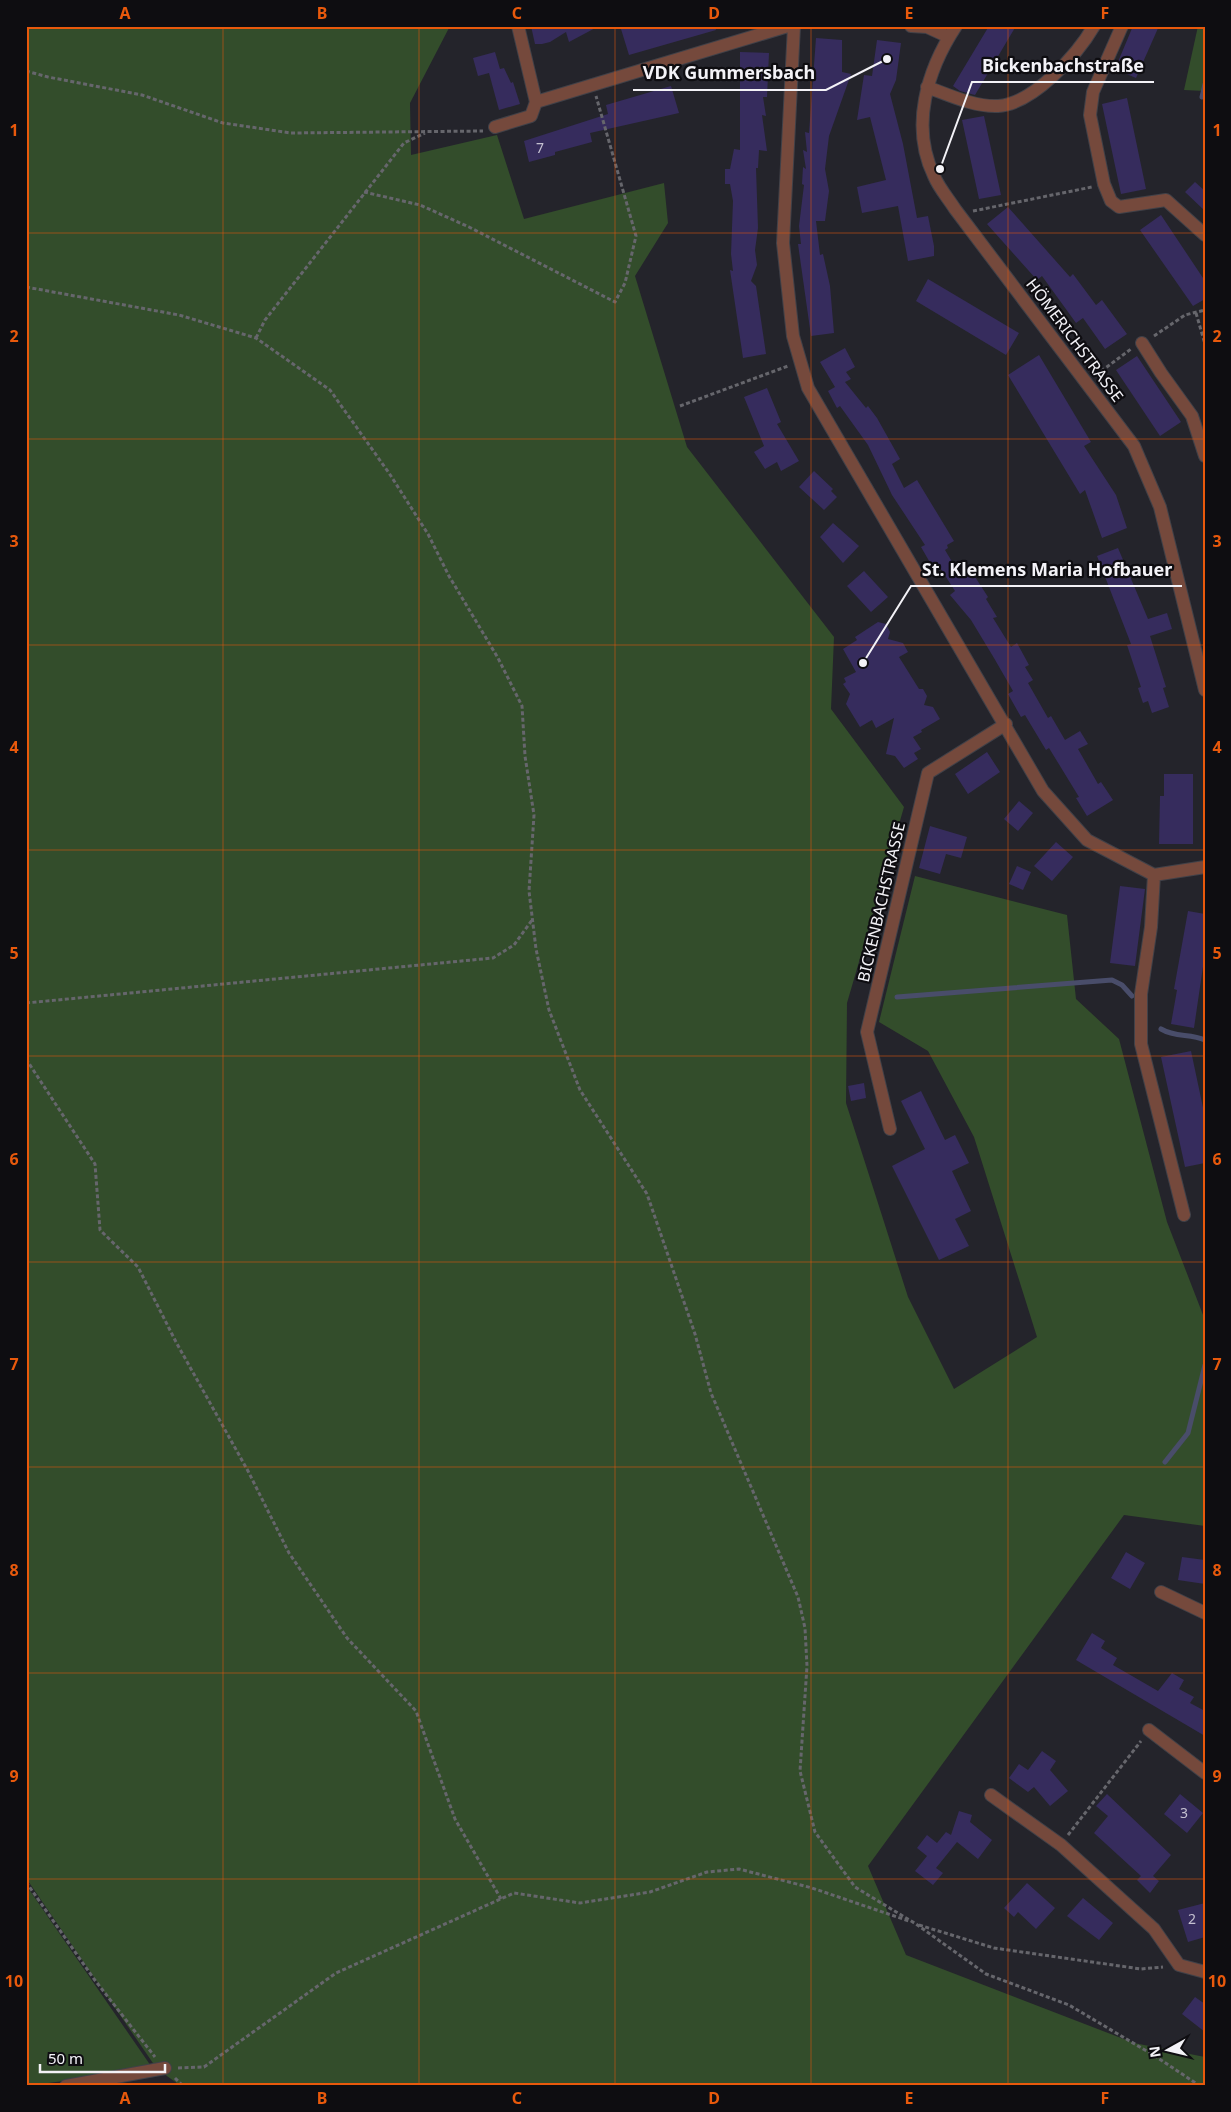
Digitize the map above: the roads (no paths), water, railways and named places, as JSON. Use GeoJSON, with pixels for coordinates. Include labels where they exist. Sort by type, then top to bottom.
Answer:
{"type":"FeatureCollection","features":[{"type":"Feature","properties":{"kind":"street"},"geometry":{"type":"LineString","coordinates":[[495,127],[530,116],[536,102],[518,26]]}},
{"type":"Feature","properties":{"kind":"street"},"geometry":{"type":"LineString","coordinates":[[536,102],[788,26]]}},
{"type":"Feature","properties":{"kind":"street"},"geometry":{"type":"LineString","coordinates":[[794,26],[784,242],[793,336],[808,388],[1006,724],[1043,791],[1087,840],[1154,875],[1205,867]]}},
{"type":"Feature","properties":{"kind":"street"},"geometry":{"type":"LineString","coordinates":[[911,26],[927,27],[949,37]]}},
{"type":"Feature","properties":{"kind":"street","name":"HÖMERICHSTRASSE"},"geometry":{"type":"LineString","coordinates":[[956,26],[949,37],[927,87],[921,118],[925,152],[936,182],[1134,446],[1160,507],[1205,690]]}},
{"type":"Feature","properties":{"kind":"street"},"geometry":{"type":"LineString","coordinates":[[927,87],[971,102],[999,106],[1032,94],[1056,74],[1094,26]]}},
{"type":"Feature","properties":{"kind":"street"},"geometry":{"type":"LineString","coordinates":[[1122,26],[1093,92],[1090,115],[1104,184],[1111,201],[1119,206],[1166,200],[1205,235]]}},
{"type":"Feature","properties":{"kind":"street"},"geometry":{"type":"LineString","coordinates":[[1142,343],[1161,374],[1192,416],[1205,456]]}},
{"type":"Feature","properties":{"kind":"street","name":"BICKENBACHSTRASSE"},"geometry":{"type":"LineString","coordinates":[[890,1129],[867,1032],[928,773],[1006,724]]}},
{"type":"Feature","properties":{"kind":"street"},"geometry":{"type":"LineString","coordinates":[[1154,875],[1151,927],[1141,994],[1141,1044],[1184,1215]]}},
{"type":"Feature","properties":{"kind":"street"},"geometry":{"type":"LineString","coordinates":[[1161,1592],[1205,1613]]}},
{"type":"Feature","properties":{"kind":"street"},"geometry":{"type":"LineString","coordinates":[[1149,1730],[1205,1773]]}},
{"type":"Feature","properties":{"kind":"street"},"geometry":{"type":"LineString","coordinates":[[991,1795],[1060,1845],[1154,1930],[1179,1965],[1205,1972]]}},
{"type":"Feature","properties":{"kind":"street"},"geometry":{"type":"LineString","coordinates":[[66,2086],[164,2068]]}},
{"type":"Feature","properties":{"kind":"waterway"},"geometry":{"type":"LineString","coordinates":[[1202,97],[1205,84]]}},
{"type":"Feature","properties":{"kind":"waterway"},"geometry":{"type":"LineString","coordinates":[[897,997],[1112,980],[1122,985],[1132,996]]}},
{"type":"Feature","properties":{"kind":"waterway"},"geometry":{"type":"LineString","coordinates":[[1161,1029],[1172,1034],[1205,1040]]}},
{"type":"Feature","properties":{"kind":"waterway"},"geometry":{"type":"LineString","coordinates":[[1165,1462],[1188,1433],[1205,1365]]}},
{"type":"Feature","properties":{"kind":"place","name":"VDK Gummersbach"},"geometry":{"type":"Point","coordinates":[887,59]}},
{"type":"Feature","properties":{"kind":"place","name":"Bickenbachstraße"},"geometry":{"type":"Point","coordinates":[940,169]}},
{"type":"Feature","properties":{"kind":"place","name":"St. Klemens Maria Hofbauer"},"geometry":{"type":"Point","coordinates":[863,663]}}]}
